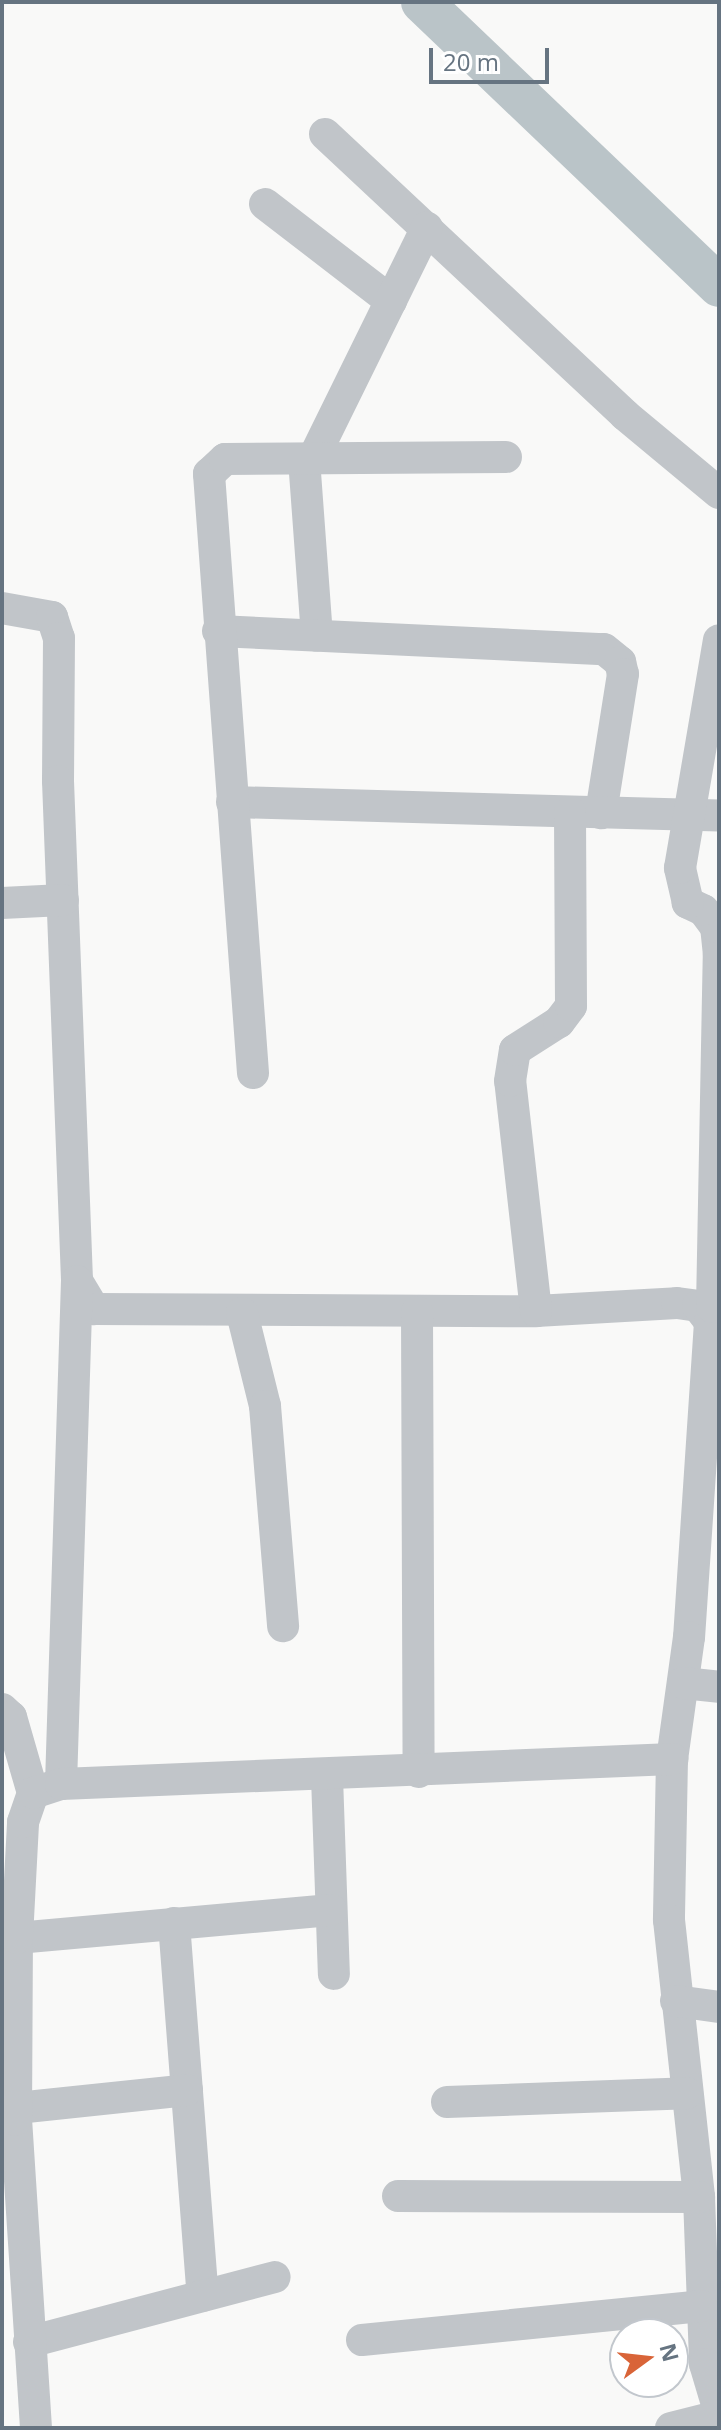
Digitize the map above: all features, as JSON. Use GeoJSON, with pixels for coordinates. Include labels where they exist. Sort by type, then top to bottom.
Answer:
{"type":"FeatureCollection","features":[{"type":"Feature","properties":{"kind":"street"},"geometry":{"type":"LineString","coordinates":[[325,134],[625,415],[719,493]]}},
{"type":"Feature","properties":{"kind":"street"},"geometry":{"type":"LineString","coordinates":[[265,204],[391,301]]}},
{"type":"Feature","properties":{"kind":"street"},"geometry":{"type":"LineString","coordinates":[[317,636],[309,459],[427,227]]}},
{"type":"Feature","properties":{"kind":"street"},"geometry":{"type":"LineString","coordinates":[[253,1073],[218,631],[209,474],[225,459],[506,457]]}},
{"type":"Feature","properties":{"kind":"street"},"geometry":{"type":"LineString","coordinates":[[2,608],[52,617],[59,638],[63,900],[77,1281],[47,1788],[23,1822],[12,1851],[17,1938],[12,2128],[14,2277],[29,2342],[36,2428]]}},
{"type":"Feature","properties":{"kind":"street"},"geometry":{"type":"LineString","coordinates":[[218,631],[604,649],[613,654],[623,674],[586,812],[571,1006],[559,1022],[515,1050],[510,1081],[536,1311]]}},
{"type":"Feature","properties":{"kind":"street"},"geometry":{"type":"LineString","coordinates":[[671,2428],[719,2413],[705,2364],[699,2197],[669,1920],[672,1759],[710,1470],[710,1306],[719,955],[716,927],[703,910],[688,903],[682,890],[704,816],[719,640]]}},
{"type":"Feature","properties":{"kind":"street"},"geometry":{"type":"LineString","coordinates":[[232,802],[704,816]]}},
{"type":"Feature","properties":{"kind":"street"},"geometry":{"type":"LineString","coordinates":[[2,903],[63,900]]}},
{"type":"Feature","properties":{"kind":"street"},"geometry":{"type":"LineString","coordinates":[[77,1281],[94,1309],[242,1313],[710,1306]]}},
{"type":"Feature","properties":{"kind":"street"},"geometry":{"type":"LineString","coordinates":[[417,1312],[419,1772]]}},
{"type":"Feature","properties":{"kind":"street"},"geometry":{"type":"LineString","coordinates":[[242,1313],[265,1406],[283,1626]]}},
{"type":"Feature","properties":{"kind":"street"},"geometry":{"type":"LineString","coordinates":[[683,1683],[719,1687]]}},
{"type":"Feature","properties":{"kind":"street"},"geometry":{"type":"LineString","coordinates":[[2,1709],[11,1717],[47,1788]]}},
{"type":"Feature","properties":{"kind":"street"},"geometry":{"type":"LineString","coordinates":[[47,1788],[672,1759]]}},
{"type":"Feature","properties":{"kind":"street"},"geometry":{"type":"LineString","coordinates":[[327,1777],[334,1974]]}},
{"type":"Feature","properties":{"kind":"street"},"geometry":{"type":"LineString","coordinates":[[17,1938],[331,1910]]}},
{"type":"Feature","properties":{"kind":"street"},"geometry":{"type":"LineString","coordinates":[[174,1923],[203,2296]]}},
{"type":"Feature","properties":{"kind":"street"},"geometry":{"type":"LineString","coordinates":[[676,2001],[719,2007]]}},
{"type":"Feature","properties":{"kind":"street"},"geometry":{"type":"LineString","coordinates":[[12,2128],[187,2090]]}},
{"type":"Feature","properties":{"kind":"street"},"geometry":{"type":"LineString","coordinates":[[447,2102],[687,2093]]}},
{"type":"Feature","properties":{"kind":"street"},"geometry":{"type":"LineString","coordinates":[[398,2196],[699,2197]]}},
{"type":"Feature","properties":{"kind":"street"},"geometry":{"type":"LineString","coordinates":[[29,2342],[275,2277]]}},
{"type":"Feature","properties":{"kind":"street"},"geometry":{"type":"LineString","coordinates":[[362,2340],[701,2306]]}},
{"type":"Feature","properties":{"kind":"waterway"},"geometry":{"type":"LineString","coordinates":[[422,2],[719,286]]}}]}
